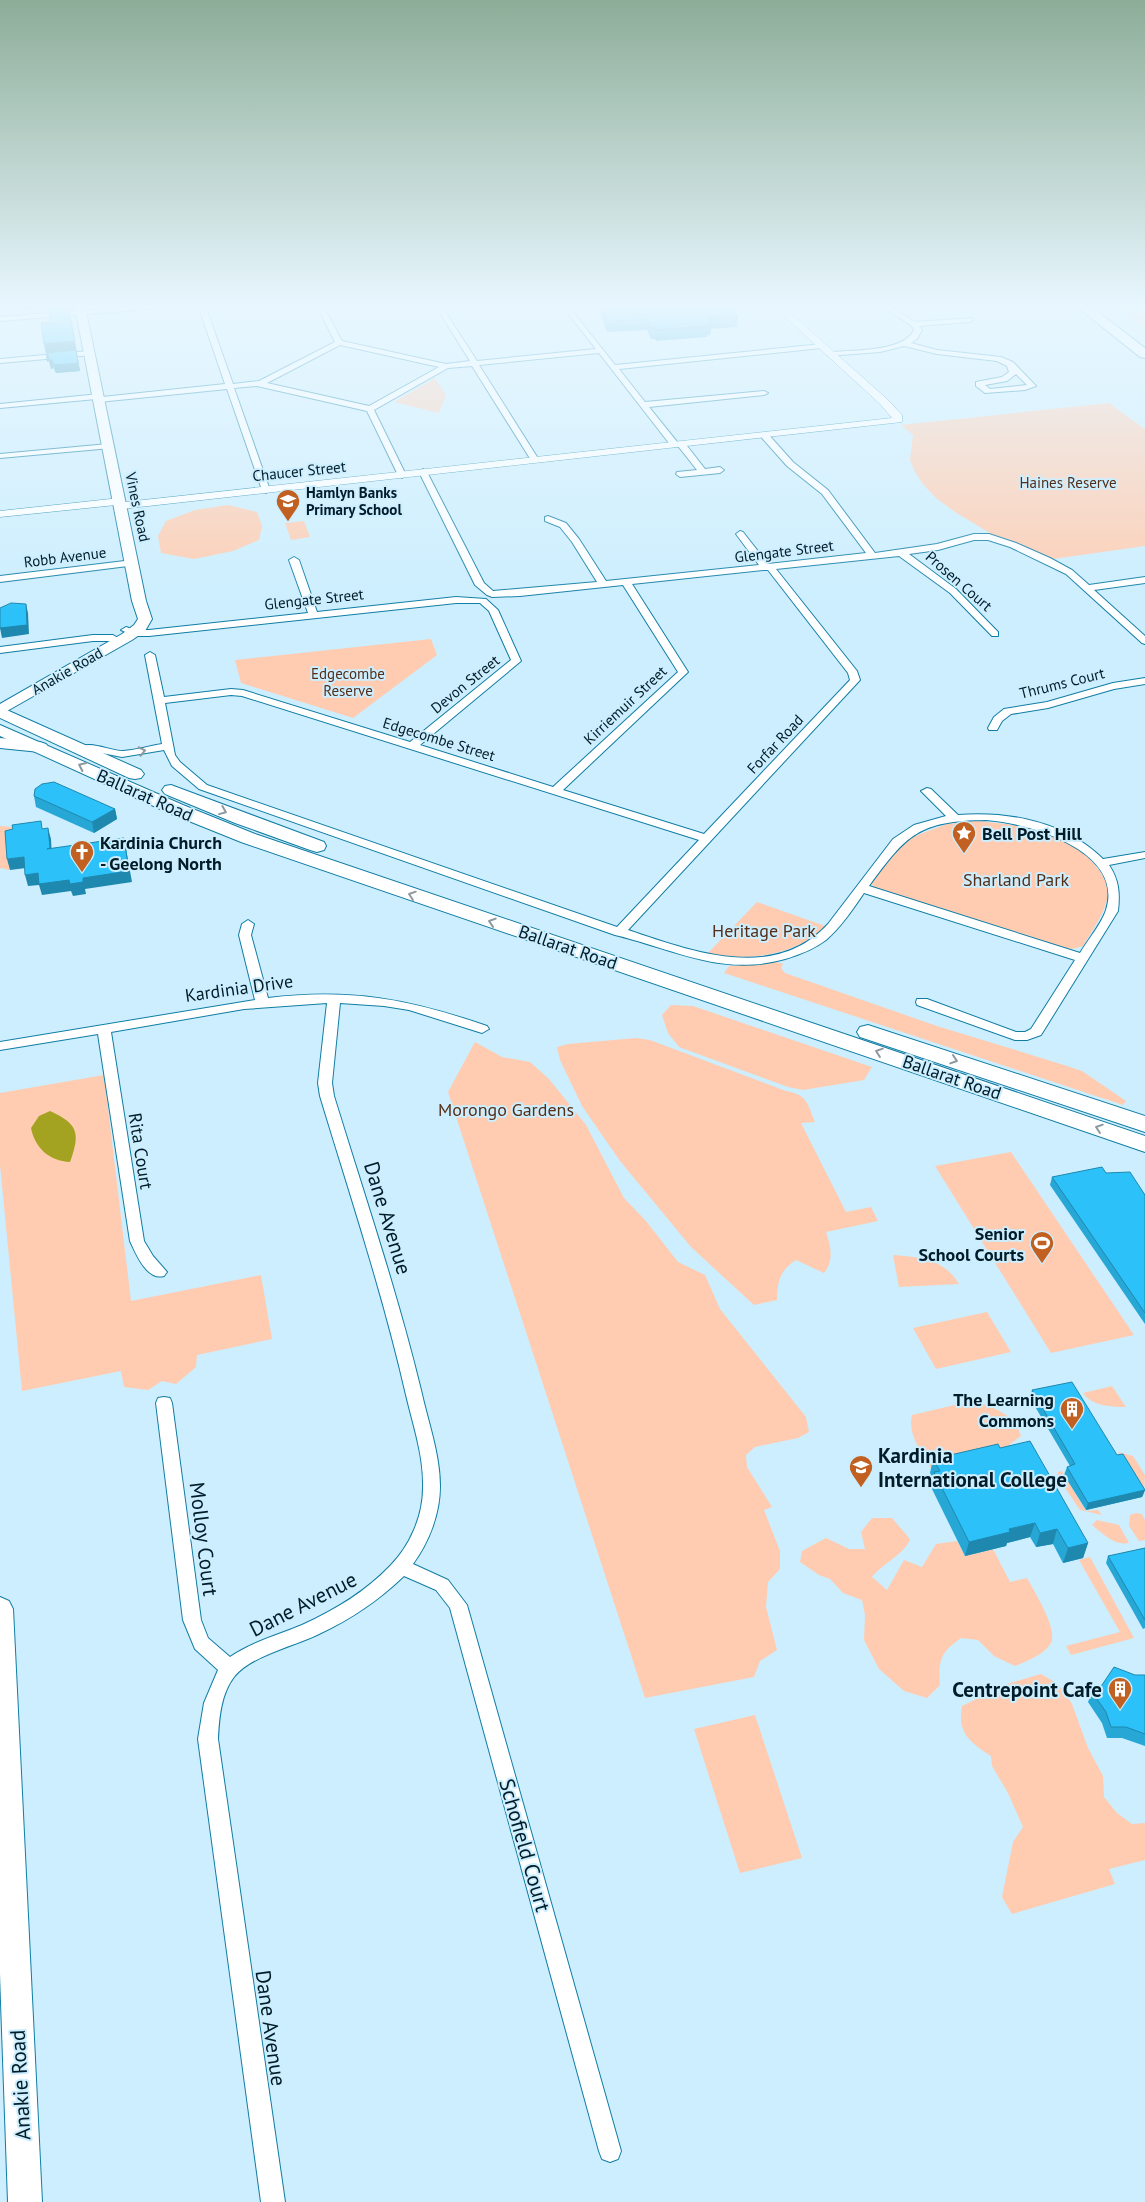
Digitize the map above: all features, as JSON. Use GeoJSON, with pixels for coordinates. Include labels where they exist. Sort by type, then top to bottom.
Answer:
{"type":"FeatureCollection","features":[{"type":"Feature","properties":{"kind":"highway","name":"Ballarat Road"},"geometry":{"type":"LineString","coordinates":[[0,711],[166,788],[242,819],[691,976],[1040,1087],[1145,1124]]}},
{"type":"Feature","properties":{"kind":"highway","name":"Ballarat Road"},"geometry":{"type":"LineString","coordinates":[[0,730],[167,805],[248,838],[1145,1144]]}},
{"type":"Feature","properties":{"kind":"main road","name":"Vines Road"},"geometry":{"type":"LineString","coordinates":[[100,405],[139,601],[146,616],[132,630]]}},
{"type":"Feature","properties":{"kind":"main road","name":"Anakie Road"},"geometry":{"type":"LineString","coordinates":[[0,700],[113,638],[132,630]]}},
{"type":"Feature","properties":{"kind":"main road","name":"Anakie Road"},"geometry":{"type":"LineString","coordinates":[[0,711],[132,630]]}},
{"type":"Feature","properties":{"kind":"main road"},"geometry":{"type":"LineString","coordinates":[[0,743],[40,747]]}},
{"type":"Feature","properties":{"kind":"main road","name":"Anakie Road"},"geometry":{"type":"LineString","coordinates":[[0,1609],[7,1959],[25,2202]]}},
{"type":"Feature","properties":{"kind":"street"},"geometry":{"type":"LineString","coordinates":[[0,406],[15,405]]}},
{"type":"Feature","properties":{"kind":"street"},"geometry":{"type":"LineString","coordinates":[[236,405],[266,490]]}},
{"type":"Feature","properties":{"kind":"street"},"geometry":{"type":"LineString","coordinates":[[351,405],[370,409],[377,405]]}},
{"type":"Feature","properties":{"kind":"street"},"geometry":{"type":"LineString","coordinates":[[501,405],[535,460]]}},
{"type":"Feature","properties":{"kind":"street"},"geometry":{"type":"LineString","coordinates":[[643,405],[703,472]]}},
{"type":"Feature","properties":{"kind":"street","name":"Chaucer Street"},"geometry":{"type":"LineString","coordinates":[[0,514],[266,490],[897,420],[897,415],[886,405]]}},
{"type":"Feature","properties":{"kind":"street"},"geometry":{"type":"LineString","coordinates":[[370,409],[402,475]]}},
{"type":"Feature","properties":{"kind":"street"},"geometry":{"type":"LineString","coordinates":[[765,436],[790,464],[825,492],[873,556]]}},
{"type":"Feature","properties":{"kind":"street"},"geometry":{"type":"LineString","coordinates":[[0,456],[108,446]]}},
{"type":"Feature","properties":{"kind":"street"},"geometry":{"type":"LineString","coordinates":[[680,474],[720,470]]}},
{"type":"Feature","properties":{"kind":"street","name":"Devon Street"},"geometry":{"type":"LineString","coordinates":[[412,746],[516,661],[423,472]]}},
{"type":"Feature","properties":{"kind":"street"},"geometry":{"type":"LineString","coordinates":[[548,518],[562,525],[576,541],[604,585]]}},
{"type":"Feature","properties":{"kind":"street"},"geometry":{"type":"LineString","coordinates":[[740,534],[768,567]]}},
{"type":"Feature","properties":{"kind":"street","name":"Glengate Street"},"geometry":{"type":"LineString","coordinates":[[132,630],[174,629],[627,583],[873,556],[938,547],[974,537],[989,537],[1047,560],[1069,572],[1145,642]]}},
{"type":"Feature","properties":{"kind":"street"},"geometry":{"type":"LineString","coordinates":[[733,545],[746,543]]}},
{"type":"Feature","properties":{"kind":"street","name":"Prosen Court"},"geometry":{"type":"LineString","coordinates":[[901,552],[952,591],[995,634]]}},
{"type":"Feature","properties":{"kind":"street"},"geometry":{"type":"LineString","coordinates":[[294,560],[313,614]]}},
{"type":"Feature","properties":{"kind":"street","name":"Robb Avenue"},"geometry":{"type":"LineString","coordinates":[[0,578],[133,563]]}},
{"type":"Feature","properties":{"kind":"street","name":"Forfar Road"},"geometry":{"type":"LineString","coordinates":[[619,932],[855,680],[853,673],[768,567]]}},
{"type":"Feature","properties":{"kind":"street"},"geometry":{"type":"LineString","coordinates":[[1087,588],[1145,580]]}},
{"type":"Feature","properties":{"kind":"street","name":"Kirriemuir Street"},"geometry":{"type":"LineString","coordinates":[[554,791],[683,672],[627,583]]}},
{"type":"Feature","properties":{"kind":"street"},"geometry":{"type":"LineString","coordinates":[[0,650],[93,638],[113,638]]}},
{"type":"Feature","properties":{"kind":"street"},"geometry":{"type":"LineString","coordinates":[[82,749],[97,749],[122,754],[167,746],[150,655]]}},
{"type":"Feature","properties":{"kind":"street","name":"Thrums Court"},"geometry":{"type":"LineString","coordinates":[[993,728],[998,719],[1008,711],[1048,705],[1113,686],[1145,681]]}},
{"type":"Feature","properties":{"kind":"street","name":"Edgecombe Street"},"geometry":{"type":"LineString","coordinates":[[159,700],[240,692],[707,839]]}},
{"type":"Feature","properties":{"kind":"street","name":"Ballarat Road"},"geometry":{"type":"LineString","coordinates":[[167,746],[174,762],[203,787],[619,932],[702,958],[729,962],[771,959],[803,948],[824,934],[862,888],[887,852],[899,839],[918,827],[955,818],[997,818],[1029,824],[1058,833],[1101,863]]}},
{"type":"Feature","properties":{"kind":"street"},"geometry":{"type":"LineString","coordinates":[[927,790],[955,818]]}},
{"type":"Feature","properties":{"kind":"street"},"geometry":{"type":"LineString","coordinates":[[922,1002],[1015,1036],[1027,1036],[1036,1032],[1112,911],[1115,892],[1110,876],[1101,863],[1145,855]]}},
{"type":"Feature","properties":{"kind":"street"},"geometry":{"type":"LineString","coordinates":[[862,888],[1083,958]]}},
{"type":"Feature","properties":{"kind":"street"},"geometry":{"type":"LineString","coordinates":[[248,924],[245,935],[262,1001]]}},
{"type":"Feature","properties":{"kind":"street","name":"Kardinia Drive"},"geometry":{"type":"LineString","coordinates":[[0,1046],[262,1001],[334,998],[385,1002],[414,1008],[482,1029]]}},
{"type":"Feature","properties":{"kind":"street","name":"Dane Avenue"},"geometry":{"type":"LineString","coordinates":[[273,2202],[208,1739],[210,1714],[217,1689],[229,1668],[257,1652],[303,1634],[350,1609],[379,1589],[402,1567],[413,1552],[422,1533],[431,1500],[432,1475],[401,1341],[327,1096],[325,1083],[334,998]]}},
{"type":"Feature","properties":{"kind":"street","name":"Rita Court"},"geometry":{"type":"LineString","coordinates":[[104,1029],[137,1241],[146,1260],[159,1272]]}},
{"type":"Feature","properties":{"kind":"street","name":"Molloy Court"},"geometry":{"type":"LineString","coordinates":[[164,1403],[192,1620],[201,1643],[229,1668]]}},
{"type":"Feature","properties":{"kind":"street","name":"Schofield Court"},"geometry":{"type":"LineString","coordinates":[[402,1567],[442,1585],[458,1605],[610,2151]]}},
{"type":"Feature","properties":{"kind":"green space"},"geometry":{"type":"Polygon","coordinates":[[[405,405],[442,405],[439,413],[405,405]]]}},
{"type":"Feature","properties":{"kind":"green space","name":"Haines Reserve"},"geometry":{"type":"Polygon","coordinates":[[[1092,405],[1111,405],[1145,429],[1145,546],[1053,559],[993,535],[955,512],[936,498],[922,483],[910,460],[913,435],[901,425],[1092,405]]]}},
{"type":"Feature","properties":{"kind":"green space"},"geometry":{"type":"Polygon","coordinates":[[[228,505],[257,512],[262,526],[259,540],[233,551],[194,559],[161,553],[158,536],[166,521],[195,510],[228,505]]]}},
{"type":"Feature","properties":{"kind":"green space"},"geometry":{"type":"Polygon","coordinates":[[[304,521],[310,537],[291,540],[285,523],[304,521]]]}},
{"type":"Feature","properties":{"kind":"green space","name":"Edgecombe Reserve"},"geometry":{"type":"Polygon","coordinates":[[[431,639],[437,655],[353,718],[241,683],[235,660],[431,639]]]}},
{"type":"Feature","properties":{"kind":"green space","name":"Sharland Park"},"geometry":{"type":"Polygon","coordinates":[[[975,821],[1043,832],[1060,839],[1088,857],[1104,878],[1108,887],[1108,894],[1105,907],[1083,946],[1072,949],[1060,947],[886,893],[875,888],[870,882],[907,839],[947,824],[975,821]]]}},
{"type":"Feature","properties":{"kind":"green space"},"geometry":{"type":"Polygon","coordinates":[[[0,826],[13,827],[15,836],[10,870],[0,868],[0,826]]]}},
{"type":"Feature","properties":{"kind":"green space","name":"Heritage Park"},"geometry":{"type":"Polygon","coordinates":[[[757,902],[825,926],[800,944],[770,954],[738,957],[707,954],[757,902]]]}},
{"type":"Feature","properties":{"kind":"green space"},"geometry":{"type":"Polygon","coordinates":[[[777,962],[783,964],[781,968],[785,973],[937,1026],[1082,1071],[1126,1101],[1123,1105],[724,973],[729,966],[777,962]]]}},
{"type":"Feature","properties":{"kind":"green space"},"geometry":{"type":"Polygon","coordinates":[[[671,1005],[693,1006],[872,1067],[864,1080],[803,1090],[788,1087],[679,1047],[668,1033],[662,1015],[671,1005]]]}},
{"type":"Feature","properties":{"kind":"green space"},"geometry":{"type":"Polygon","coordinates":[[[636,1038],[650,1040],[803,1098],[815,1122],[801,1123],[846,1212],[871,1207],[878,1221],[826,1232],[831,1253],[829,1264],[824,1273],[796,1260],[783,1272],[778,1288],[777,1300],[754,1305],[691,1247],[620,1161],[582,1106],[560,1060],[557,1047],[568,1044],[636,1038]]]}},
{"type":"Feature","properties":{"kind":"green space","name":"Morongo Gardens"},"geometry":{"type":"Polygon","coordinates":[[[475,1042],[502,1057],[530,1062],[549,1079],[586,1125],[624,1198],[646,1221],[678,1262],[705,1275],[720,1309],[806,1417],[809,1432],[798,1438],[755,1447],[746,1455],[747,1467],[772,1507],[764,1510],[780,1551],[780,1569],[768,1582],[766,1607],[777,1650],[760,1661],[754,1677],[645,1698],[448,1092],[475,1042]]]}},
{"type":"Feature","properties":{"kind":"green space"},"geometry":{"type":"Polygon","coordinates":[[[104,1075],[131,1301],[261,1275],[272,1339],[197,1355],[196,1367],[176,1384],[162,1381],[148,1390],[124,1387],[121,1371],[22,1391],[0,1165],[0,1093],[104,1075]]]}},
{"type":"Feature","properties":{"kind":"green space","name":"Senior School Courts"},"geometry":{"type":"Polygon","coordinates":[[[1011,1152],[1134,1335],[1051,1353],[935,1166],[1011,1152]]]}},
{"type":"Feature","properties":{"kind":"green space"},"geometry":{"type":"Polygon","coordinates":[[[893,1255],[922,1258],[939,1264],[959,1284],[899,1287],[893,1255]]]}},
{"type":"Feature","properties":{"kind":"green space"},"geometry":{"type":"Polygon","coordinates":[[[987,1312],[1011,1352],[936,1369],[913,1328],[987,1312]]]}},
{"type":"Feature","properties":{"kind":"green space"},"geometry":{"type":"Polygon","coordinates":[[[1112,1386],[1126,1407],[1096,1403],[1083,1393],[1112,1386]]]}},
{"type":"Feature","properties":{"kind":"green space"},"geometry":{"type":"Polygon","coordinates":[[[981,1403],[1006,1415],[1015,1423],[1021,1436],[1010,1444],[1010,1453],[932,1470],[913,1437],[912,1415],[959,1404],[981,1403]]]}},
{"type":"Feature","properties":{"kind":"green space"},"geometry":{"type":"Polygon","coordinates":[[[1118,1452],[1133,1456],[1145,1475],[1144,1496],[1118,1452]]]}},
{"type":"Feature","properties":{"kind":"green space"},"geometry":{"type":"Polygon","coordinates":[[[1062,1471],[1086,1511],[1098,1510],[1102,1515],[1080,1510],[1057,1476],[1058,1472],[1062,1471]]]}},
{"type":"Feature","properties":{"kind":"green space"},"geometry":{"type":"Polygon","coordinates":[[[1142,1514],[1145,1520],[1145,1540],[1139,1541],[1129,1526],[1130,1515],[1142,1514]]]}},
{"type":"Feature","properties":{"kind":"green space"},"geometry":{"type":"Polygon","coordinates":[[[872,1518],[892,1518],[910,1539],[898,1554],[872,1577],[887,1590],[904,1560],[922,1567],[936,1544],[957,1541],[965,1556],[993,1549],[1010,1582],[1027,1578],[1048,1620],[1051,1629],[1051,1643],[1040,1654],[1015,1666],[994,1656],[978,1640],[961,1638],[942,1657],[940,1663],[940,1685],[927,1698],[904,1691],[879,1669],[864,1640],[865,1615],[862,1600],[843,1593],[830,1579],[819,1575],[800,1562],[802,1551],[826,1538],[849,1549],[865,1549],[861,1532],[872,1518]]]}},
{"type":"Feature","properties":{"kind":"green space"},"geometry":{"type":"Polygon","coordinates":[[[1097,1520],[1119,1525],[1129,1543],[1119,1543],[1105,1535],[1092,1525],[1097,1520]]]}},
{"type":"Feature","properties":{"kind":"green space"},"geometry":{"type":"Polygon","coordinates":[[[1090,1557],[1134,1638],[1071,1655],[1066,1646],[1120,1632],[1079,1560],[1090,1557]]]}},
{"type":"Feature","properties":{"kind":"green space"},"geometry":{"type":"Polygon","coordinates":[[[1041,1674],[1058,1684],[1072,1704],[1088,1748],[1103,1776],[1104,1797],[1117,1813],[1132,1824],[1145,1823],[1145,1860],[1109,1869],[1115,1884],[1012,1914],[1002,1897],[1013,1842],[1023,1827],[1008,1793],[992,1766],[991,1756],[971,1741],[963,1730],[961,1723],[962,1706],[1007,1684],[1041,1674]]]}},
{"type":"Feature","properties":{"kind":"green space"},"geometry":{"type":"Polygon","coordinates":[[[755,1715],[802,1858],[740,1873],[694,1729],[755,1715]]]}},
{"type":"Feature","properties":{"kind":"shaded area"},"geometry":{"type":"Polygon","coordinates":[[[50,1111],[72,1125],[75,1131],[75,1144],[70,1162],[49,1156],[36,1142],[33,1135],[31,1128],[39,1116],[50,1111]]]}},
{"type":"Feature","properties":{"kind":"building"},"geometry":{"type":"Polygon","coordinates":[[[11,603],[26,604],[27,625],[0,628],[0,608],[11,603]]]}},
{"type":"Feature","properties":{"kind":"building"},"geometry":{"type":"Polygon","coordinates":[[[54,782],[115,809],[92,822],[34,796],[35,789],[42,784],[54,782]]]}},
{"type":"Feature","properties":{"kind":"building"},"geometry":{"type":"Polygon","coordinates":[[[41,821],[42,829],[48,828],[50,848],[47,849],[124,838],[129,871],[83,878],[83,882],[70,884],[69,880],[39,884],[38,873],[25,875],[24,857],[7,859],[5,831],[13,829],[12,825],[41,821]]]}},
{"type":"Feature","properties":{"kind":"building"},"geometry":{"type":"Polygon","coordinates":[[[1102,1167],[1106,1173],[1130,1172],[1145,1195],[1145,1313],[1052,1177],[1102,1167]]]}},
{"type":"Feature","properties":{"kind":"building","name":"The Learning Commons"},"geometry":{"type":"Polygon","coordinates":[[[1072,1382],[1117,1455],[1123,1454],[1145,1490],[1088,1503],[1067,1467],[1075,1464],[1032,1390],[1072,1382]]]}},
{"type":"Feature","properties":{"kind":"building"},"geometry":{"type":"Polygon","coordinates":[[[1030,1441],[1088,1543],[1068,1548],[1057,1529],[1040,1533],[1035,1523],[1009,1529],[1010,1532],[969,1542],[934,1472],[940,1471],[933,1459],[998,1444],[1000,1448],[1030,1441]]]}},
{"type":"Feature","properties":{"kind":"building"},"geometry":{"type":"Polygon","coordinates":[[[1145,1548],[1145,1620],[1108,1556],[1145,1548]]]}},
{"type":"Feature","properties":{"kind":"building","name":"Centrepoint Cafe"},"geometry":{"type":"Polygon","coordinates":[[[1114,1667],[1135,1675],[1145,1675],[1145,1734],[1126,1727],[1111,1727],[1106,1712],[1092,1692],[1102,1685],[1114,1667]]]}},
{"type":"Feature","properties":{"kind":"place","name":"Hamlyn Banks Primary School"},"geometry":{"type":"Point","coordinates":[288,522]}},
{"type":"Feature","properties":{"kind":"place","name":"Bell Post Hill"},"geometry":{"type":"Point","coordinates":[964,854]}},
{"type":"Feature","properties":{"kind":"place","name":"Kardinia Church - Geelong North"},"geometry":{"type":"Point","coordinates":[82,873]}},
{"type":"Feature","properties":{"kind":"place","name":"Senior School Courts"},"geometry":{"type":"Point","coordinates":[1042,1264]}},
{"type":"Feature","properties":{"kind":"place","name":"The Learning Commons"},"geometry":{"type":"Point","coordinates":[1072,1430]}},
{"type":"Feature","properties":{"kind":"place","name":"Kardinia International College"},"geometry":{"type":"Point","coordinates":[861,1488]}},
{"type":"Feature","properties":{"kind":"place","name":"Centrepoint Cafe"},"geometry":{"type":"Point","coordinates":[1120,1710]}}]}
